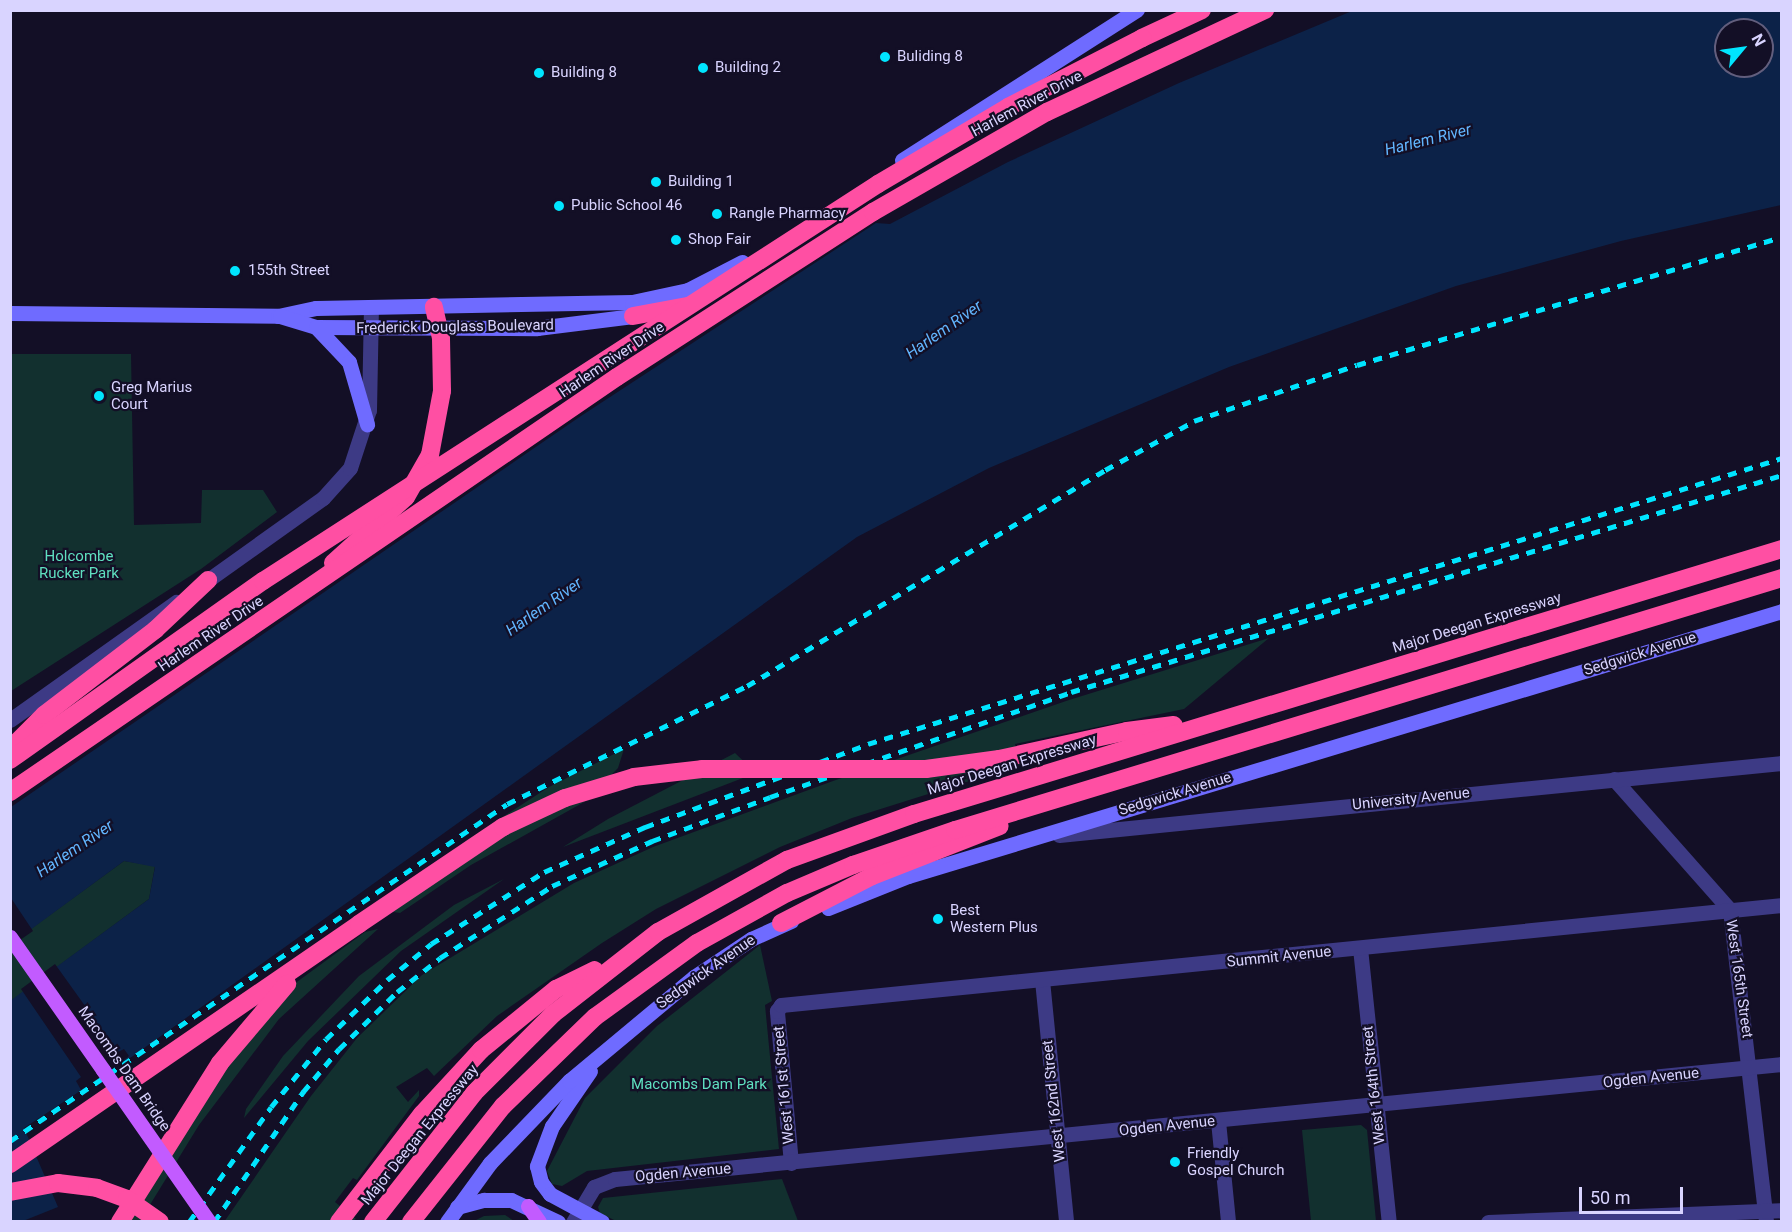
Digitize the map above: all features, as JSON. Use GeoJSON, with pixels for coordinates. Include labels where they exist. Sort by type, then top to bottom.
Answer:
{"type":"FeatureCollection","features":[{"type":"Feature","properties":{"kind":"highway","name":"Harlem River Drive"},"geometry":{"type":"LineString","coordinates":[[10,760],[263,581],[388,497],[887,179],[1008,107],[1202,10]]}},
{"type":"Feature","properties":{"kind":"highway","name":"Harlem River Drive"},"geometry":{"type":"LineString","coordinates":[[10,792],[743,294],[889,202],[1020,126],[1137,67],[1265,10]]}},
{"type":"Feature","properties":{"kind":"highway"},"geometry":{"type":"LineString","coordinates":[[632,309],[743,294]]}},
{"type":"Feature","properties":{"kind":"highway"},"geometry":{"type":"LineString","coordinates":[[304,592],[361,535],[406,497],[423,471],[440,409],[440,329],[434,307]]}},
{"type":"Feature","properties":{"kind":"highway","name":"Major Deegan Expressway"},"geometry":{"type":"LineString","coordinates":[[373,1221],[496,1070],[553,1014],[624,957],[725,892],[838,839],[1782,549]]}},
{"type":"Feature","properties":{"kind":"highway"},"geometry":{"type":"LineString","coordinates":[[411,1221],[487,1124],[538,1070],[614,1002],[697,943],[766,904],[838,871],[1067,796],[1782,578]]}},
{"type":"Feature","properties":{"kind":"highway"},"geometry":{"type":"LineString","coordinates":[[10,749],[44,715],[155,630],[208,580]]}},
{"type":"Feature","properties":{"kind":"highway"},"geometry":{"type":"LineString","coordinates":[[10,1164],[485,838],[543,807],[590,789],[679,770],[926,769],[999,759],[1127,731],[1227,719]]}},
{"type":"Feature","properties":{"kind":"highway"},"geometry":{"type":"LineString","coordinates":[[781,923],[872,876],[955,846],[1067,796]]}},
{"type":"Feature","properties":{"kind":"highway"},"geometry":{"type":"LineString","coordinates":[[120,1221],[232,1046],[267,1005],[323,950]]}},
{"type":"Feature","properties":{"kind":"highway"},"geometry":{"type":"LineString","coordinates":[[339,1221],[438,1095],[498,1035],[556,989],[624,957]]}},
{"type":"Feature","properties":{"kind":"highway"},"geometry":{"type":"LineString","coordinates":[[10,1192],[58,1183],[97,1188],[127,1199],[160,1221]]}},
{"type":"Feature","properties":{"kind":"main road","name":"Harlem River Drive"},"geometry":{"type":"LineString","coordinates":[[632,309],[678,294],[726,271],[1137,10]]}},
{"type":"Feature","properties":{"kind":"main road","name":"Frederick Douglass Boulevard"},"geometry":{"type":"LineString","coordinates":[[10,313],[278,316],[316,308],[492,307],[565,304],[632,309]]}},
{"type":"Feature","properties":{"kind":"main road"},"geometry":{"type":"LineString","coordinates":[[565,304],[567,325]]}},
{"type":"Feature","properties":{"kind":"main road"},"geometry":{"type":"LineString","coordinates":[[492,307],[493,328]]}},
{"type":"Feature","properties":{"kind":"main road","name":"Frederick Douglass Boulevard"},"geometry":{"type":"LineString","coordinates":[[278,316],[316,327],[493,328],[567,325],[632,309]]}},
{"type":"Feature","properties":{"kind":"main road"},"geometry":{"type":"LineString","coordinates":[[316,327],[349,362],[367,424]]}},
{"type":"Feature","properties":{"kind":"main road","name":"Sedgwick Avenue"},"geometry":{"type":"LineString","coordinates":[[604,1052],[694,977],[781,923],[908,876],[1782,611]]}},
{"type":"Feature","properties":{"kind":"main road","name":"Macombs Dam Bridge"},"geometry":{"type":"LineString","coordinates":[[10,937],[209,1221]]}},
{"type":"Feature","properties":{"kind":"main road"},"geometry":{"type":"LineString","coordinates":[[447,1221],[523,1126],[604,1052]]}},
{"type":"Feature","properties":{"kind":"main road"},"geometry":{"type":"LineString","coordinates":[[602,1221],[576,1216],[547,1191],[539,1177],[537,1161],[560,1112],[604,1052]]}},
{"type":"Feature","properties":{"kind":"main road"},"geometry":{"type":"LineString","coordinates":[[457,1207],[494,1200],[528,1206],[558,1221]]}},
{"type":"Feature","properties":{"kind":"main road"},"geometry":{"type":"LineString","coordinates":[[528,1206],[538,1221]]}},
{"type":"Feature","properties":{"kind":"street"},"geometry":{"type":"LineString","coordinates":[[10,720],[330,492],[350,468],[367,424],[371,308]]}},
{"type":"Feature","properties":{"kind":"street","name":"University Avenue"},"geometry":{"type":"LineString","coordinates":[[1041,837],[1782,763]]}},
{"type":"Feature","properties":{"kind":"street","name":"West 165th Street"},"geometry":{"type":"LineString","coordinates":[[1614,779],[1730,910],[1750,1067],[1765,1216]]}},
{"type":"Feature","properties":{"kind":"street","name":"Summit Avenue"},"geometry":{"type":"LineString","coordinates":[[777,1007],[1782,905]]}},
{"type":"Feature","properties":{"kind":"street","name":"West 164th Street"},"geometry":{"type":"LineString","coordinates":[[1360,948],[1389,1221]]}},
{"type":"Feature","properties":{"kind":"street","name":"West 162nd Street"},"geometry":{"type":"LineString","coordinates":[[1042,980],[1066,1221]]}},
{"type":"Feature","properties":{"kind":"street","name":"West 161st Street"},"geometry":{"type":"LineString","coordinates":[[777,1007],[791,1163]]}},
{"type":"Feature","properties":{"kind":"street","name":"Ogden Avenue"},"geometry":{"type":"LineString","coordinates":[[576,1216],[594,1187],[609,1181],[1782,1064]]}},
{"type":"Feature","properties":{"kind":"street"},"geometry":{"type":"LineString","coordinates":[[1218,1121],[1228,1221]]}},
{"type":"Feature","properties":{"kind":"street"},"geometry":{"type":"LineString","coordinates":[[1488,1221],[1765,1216],[1782,1210]]}},
{"type":"Feature","properties":{"kind":"green space","name":"Holcombe Rucker Park"},"geometry":{"type":"Polygon","coordinates":[[[11,354],[131,354],[134,525],[201,523],[202,490],[263,490],[277,512],[201,569],[11,691],[11,354]]]}},
{"type":"Feature","properties":{"kind":"green space"},"geometry":{"type":"Polygon","coordinates":[[[1269,638],[1184,709],[1015,744],[1020,765],[852,818],[780,847],[656,909],[602,943],[497,1016],[434,1076],[427,1068],[396,1087],[408,1102],[419,1090],[419,1096],[357,1180],[353,1178],[335,1202],[356,1219],[353,1221],[224,1222],[311,1096],[357,1038],[422,975],[574,883],[653,847],[833,781],[1069,700],[1269,638]]]}},
{"type":"Feature","properties":{"kind":"green space"},"geometry":{"type":"Polygon","coordinates":[[[624,749],[618,768],[586,801],[471,865],[400,913],[387,911],[467,840],[549,787],[624,749]]]}},
{"type":"Feature","properties":{"kind":"green space"},"geometry":{"type":"Polygon","coordinates":[[[735,753],[756,773],[563,847],[608,819],[735,753]]]}},
{"type":"Feature","properties":{"kind":"green space"},"geometry":{"type":"Polygon","coordinates":[[[124,861],[155,866],[149,899],[11,1001],[10,944],[124,861]]]}},
{"type":"Feature","properties":{"kind":"green space"},"geometry":{"type":"Polygon","coordinates":[[[504,879],[401,951],[308,1041],[244,1118],[246,1109],[283,1056],[359,976],[454,905],[504,879]]]}},
{"type":"Feature","properties":{"kind":"green space"},"geometry":{"type":"Polygon","coordinates":[[[378,929],[279,1019],[199,1125],[140,1221],[129,1222],[225,1069],[290,987],[365,932],[378,929]]]}},
{"type":"Feature","properties":{"kind":"green space","name":"Macombs Dam Park"},"geometry":{"type":"Polygon","coordinates":[[[760,945],[772,1001],[765,1005],[779,1149],[587,1171],[562,1186],[552,1184],[547,1171],[585,1098],[657,1026],[760,945]]]}},
{"type":"Feature","properties":{"kind":"green space"},"geometry":{"type":"Polygon","coordinates":[[[1361,1125],[1367,1130],[1376,1221],[1311,1221],[1302,1130],[1361,1125]]]}},
{"type":"Feature","properties":{"kind":"green space"},"geometry":{"type":"Polygon","coordinates":[[[782,1179],[798,1221],[616,1221],[600,1213],[598,1207],[603,1198],[782,1179]]]}},
{"type":"Feature","properties":{"kind":"green space"},"geometry":{"type":"Polygon","coordinates":[[[505,1215],[514,1221],[474,1221],[484,1216],[505,1215]]]}},
{"type":"Feature","properties":{"kind":"water","name":"Harlem River"},"geometry":{"type":"Polygon","coordinates":[[[1352,11],[1781,11],[1781,205],[1621,241],[1456,286],[1229,367],[989,468],[857,537],[133,1056],[24,1128],[58,1207],[23,1221],[11,1221],[10,1001],[149,899],[155,867],[124,861],[11,944],[11,807],[581,416],[876,223],[890,224],[1008,162],[1179,83],[1352,11]]]}},
{"type":"Feature","properties":{"kind":"pier"},"geometry":{"type":"Polygon","coordinates":[[[11,898],[33,931],[10,947],[11,898]]]}},
{"type":"Feature","properties":{"kind":"pier"},"geometry":{"type":"Polygon","coordinates":[[[55,964],[118,1052],[124,1049],[129,1056],[121,1062],[124,1066],[92,1088],[89,1085],[81,1090],[76,1081],[81,1077],[21,989],[55,964]]]}},
{"type":"Feature","properties":{"kind":"railway"},"geometry":{"type":"LineString","coordinates":[[10,1141],[507,804],[747,686],[1105,470],[1194,421],[1357,365],[1782,237]]}},
{"type":"Feature","properties":{"kind":"railway"},"geometry":{"type":"LineString","coordinates":[[189,1222],[271,1107],[326,1039],[387,980],[431,944],[544,872],[645,827],[868,744],[1782,458]]}},
{"type":"Feature","properties":{"kind":"railway"},"geometry":{"type":"LineString","coordinates":[[214,1222],[303,1092],[339,1049],[397,992],[440,958],[552,886],[652,841],[770,797],[1071,692],[1782,475]]}},
{"type":"Feature","properties":{"kind":"place","name":"Buliding 8"},"geometry":{"type":"Point","coordinates":[885,57]}},
{"type":"Feature","properties":{"kind":"place","name":"Building 2"},"geometry":{"type":"Point","coordinates":[703,68]}},
{"type":"Feature","properties":{"kind":"place","name":"Building 8"},"geometry":{"type":"Point","coordinates":[539,73]}},
{"type":"Feature","properties":{"kind":"place","name":"Building 1"},"geometry":{"type":"Point","coordinates":[656,182]}},
{"type":"Feature","properties":{"kind":"place","name":"Public School 46"},"geometry":{"type":"Point","coordinates":[559,206]}},
{"type":"Feature","properties":{"kind":"place","name":"Rangle Pharmacy"},"geometry":{"type":"Point","coordinates":[717,214]}},
{"type":"Feature","properties":{"kind":"place","name":"Shop Fair"},"geometry":{"type":"Point","coordinates":[676,240]}},
{"type":"Feature","properties":{"kind":"place","name":"155th Street"},"geometry":{"type":"Point","coordinates":[235,271]}},
{"type":"Feature","properties":{"kind":"place","name":"Greg Marius Court"},"geometry":{"type":"Point","coordinates":[99,396]}},
{"type":"Feature","properties":{"kind":"place","name":"Best Western Plus"},"geometry":{"type":"Point","coordinates":[938,919]}},
{"type":"Feature","properties":{"kind":"place","name":"Friendly Gospel Church"},"geometry":{"type":"Point","coordinates":[1175,1162]}}]}
